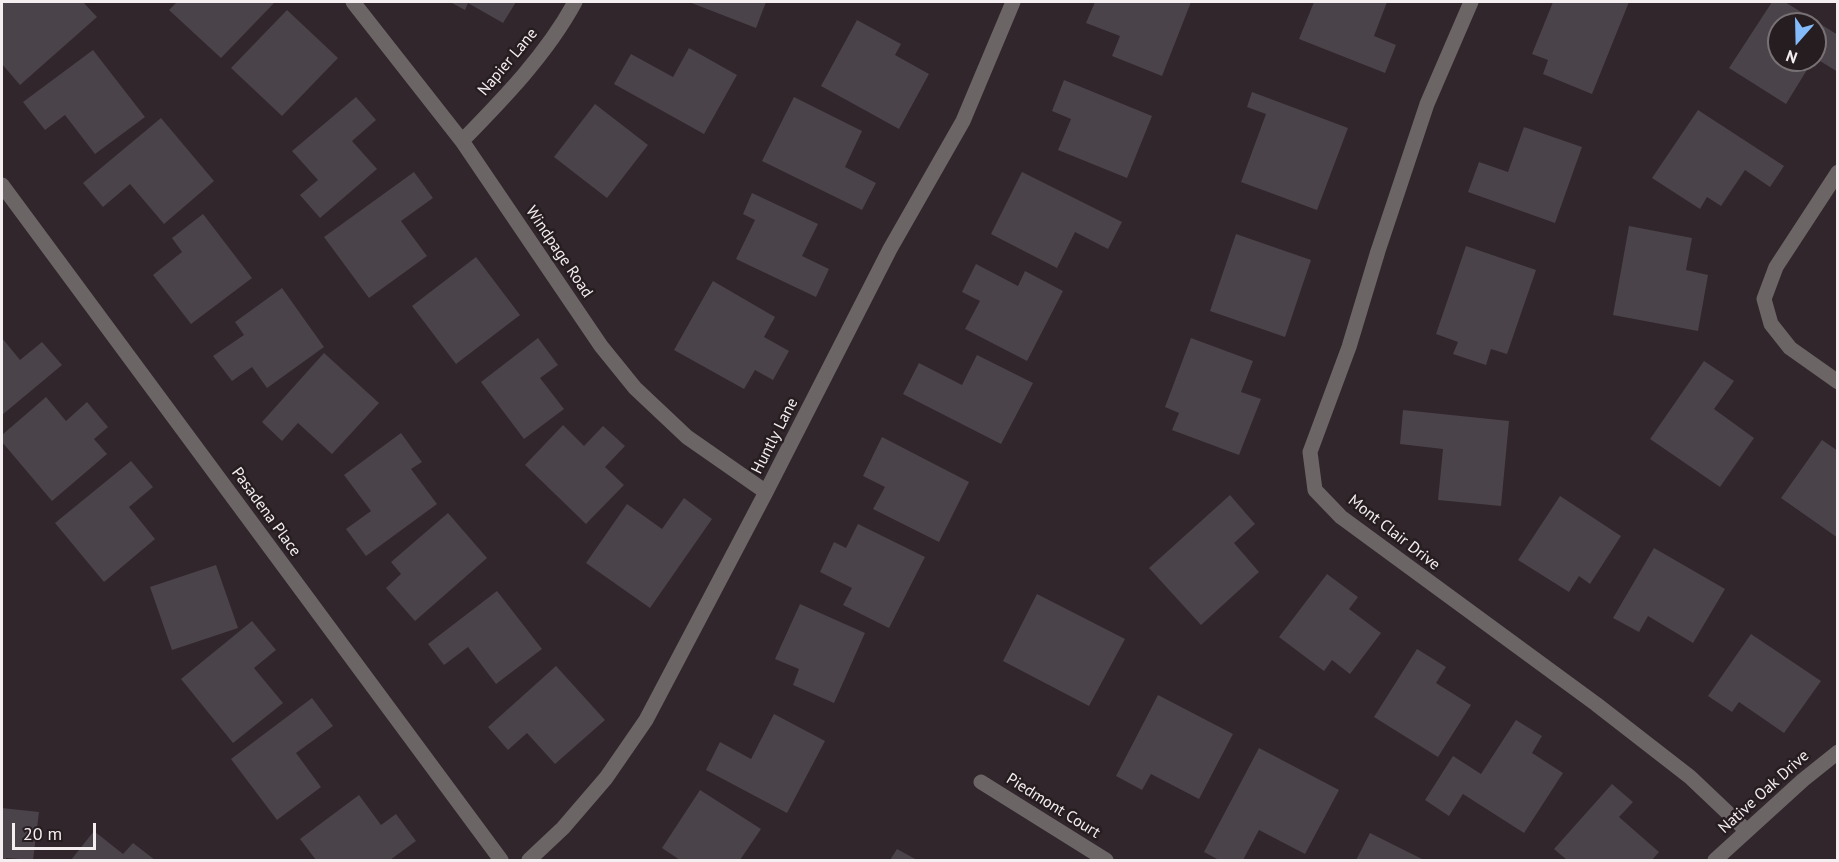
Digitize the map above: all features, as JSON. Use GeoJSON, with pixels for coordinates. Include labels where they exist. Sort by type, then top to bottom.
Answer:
{"type":"FeatureCollection","features":[{"type":"Feature","properties":{"kind":"street","name":"Windpage Road"},"geometry":{"type":"LineString","coordinates":[[353,2],[462,141],[601,346],[635,388],[687,437],[766,492]]}},
{"type":"Feature","properties":{"kind":"street","name":"Napier Lane"},"geometry":{"type":"LineString","coordinates":[[462,141],[509,93],[564,22],[576,2]]}},
{"type":"Feature","properties":{"kind":"street","name":"Huntly Lane"},"geometry":{"type":"LineString","coordinates":[[530,861],[563,828],[606,778],[646,720],[890,249],[963,121],[1013,2]]}},
{"type":"Feature","properties":{"kind":"street","name":"Mont Clair Drive"},"geometry":{"type":"LineString","coordinates":[[1471,2],[1427,104],[1349,347],[1310,452],[1315,490],[1341,517],[1596,704],[1690,777],[1746,831]]}},
{"type":"Feature","properties":{"kind":"street"},"geometry":{"type":"LineString","coordinates":[[1838,172],[1776,267],[1764,299],[1771,324],[1790,348],[1838,382]]}},
{"type":"Feature","properties":{"kind":"street","name":"Pasadena Place"},"geometry":{"type":"LineString","coordinates":[[2,185],[501,861]]}},
{"type":"Feature","properties":{"kind":"street","name":"Native Oak Drive"},"geometry":{"type":"LineString","coordinates":[[1715,861],[1746,831],[1838,752]]}},
{"type":"Feature","properties":{"kind":"street","name":"Piedmont Court"},"geometry":{"type":"LineString","coordinates":[[981,782],[1106,861]]}},
{"type":"Feature","properties":{"kind":"building"},"geometry":{"type":"Polygon","coordinates":[[[2,2],[83,2],[97,17],[20,85],[2,64],[2,2]]]}},
{"type":"Feature","properties":{"kind":"building"},"geometry":{"type":"Polygon","coordinates":[[[177,2],[275,2],[221,58],[169,10],[177,2]]]}},
{"type":"Feature","properties":{"kind":"building"},"geometry":{"type":"Polygon","coordinates":[[[450,2],[516,2],[503,23],[468,3],[465,10],[450,2]]]}},
{"type":"Feature","properties":{"kind":"building"},"geometry":{"type":"Polygon","coordinates":[[[689,2],[766,2],[756,28],[689,2]]]}},
{"type":"Feature","properties":{"kind":"building"},"geometry":{"type":"Polygon","coordinates":[[[1095,2],[1191,2],[1162,76],[1112,56],[1120,36],[1086,23],[1095,2]]]}},
{"type":"Feature","properties":{"kind":"building"},"geometry":{"type":"Polygon","coordinates":[[[1314,2],[1387,2],[1374,36],[1396,45],[1385,73],[1299,39],[1314,2]]]}},
{"type":"Feature","properties":{"kind":"building"},"geometry":{"type":"Polygon","coordinates":[[[1553,2],[1629,2],[1592,94],[1543,74],[1548,60],[1532,54],[1553,2]]]}},
{"type":"Feature","properties":{"kind":"building"},"geometry":{"type":"Polygon","coordinates":[[[1772,2],[1785,2],[1801,12],[1767,12],[1767,72],[1806,72],[1786,104],[1729,68],[1772,2]]]}},
{"type":"Feature","properties":{"kind":"building"},"geometry":{"type":"Polygon","coordinates":[[[287,10],[338,58],[282,116],[231,68],[287,10]]]}},
{"type":"Feature","properties":{"kind":"building"},"geometry":{"type":"Polygon","coordinates":[[[857,20],[901,44],[895,55],[929,74],[899,129],[821,86],[857,20]]]}},
{"type":"Feature","properties":{"kind":"building"},"geometry":{"type":"Polygon","coordinates":[[[1827,28],[1838,35],[1838,72],[1827,65],[1827,28]]]}},
{"type":"Feature","properties":{"kind":"building"},"geometry":{"type":"Polygon","coordinates":[[[689,48],[737,75],[704,134],[614,84],[631,54],[673,77],[689,48]]]}},
{"type":"Feature","properties":{"kind":"building"},"geometry":{"type":"Polygon","coordinates":[[[93,50],[145,117],[95,154],[65,115],[45,130],[23,102],[93,50]]]}},
{"type":"Feature","properties":{"kind":"building"},"geometry":{"type":"Polygon","coordinates":[[[1064,80],[1152,116],[1127,178],[1058,150],[1071,119],[1052,111],[1064,80]]]}},
{"type":"Feature","properties":{"kind":"building"},"geometry":{"type":"Polygon","coordinates":[[[1252,92],[1348,128],[1317,210],[1241,182],[1266,114],[1247,107],[1252,92]]]}},
{"type":"Feature","properties":{"kind":"building"},"geometry":{"type":"Polygon","coordinates":[[[356,97],[376,120],[352,141],[377,169],[320,218],[300,195],[318,180],[292,151],[356,97]]]}},
{"type":"Feature","properties":{"kind":"building"},"geometry":{"type":"Polygon","coordinates":[[[794,97],[862,131],[845,167],[876,183],[862,210],[762,161],[794,97]]]}},
{"type":"Feature","properties":{"kind":"building"},"geometry":{"type":"Polygon","coordinates":[[[595,104],[648,145],[607,198],[554,157],[595,104]]]}},
{"type":"Feature","properties":{"kind":"building"},"geometry":{"type":"Polygon","coordinates":[[[1698,110],[1784,166],[1770,187],[1745,170],[1721,206],[1707,197],[1700,209],[1652,178],[1698,110]]]}},
{"type":"Feature","properties":{"kind":"building"},"geometry":{"type":"Polygon","coordinates":[[[161,118],[214,181],[164,224],[130,184],[103,207],[83,183],[161,118]]]}},
{"type":"Feature","properties":{"kind":"building"},"geometry":{"type":"Polygon","coordinates":[[[1524,127],[1582,147],[1555,223],[1468,192],[1479,162],[1508,172],[1524,127]]]}},
{"type":"Feature","properties":{"kind":"building"},"geometry":{"type":"Polygon","coordinates":[[[414,172],[433,198],[401,221],[427,256],[369,298],[324,237],[414,172]]]}},
{"type":"Feature","properties":{"kind":"building"},"geometry":{"type":"Polygon","coordinates":[[[1022,172],[1122,222],[1108,249],[1075,232],[1057,268],[991,234],[1022,172]]]}},
{"type":"Feature","properties":{"kind":"building"},"geometry":{"type":"Polygon","coordinates":[[[752,193],[818,224],[802,256],[829,269],[816,297],[736,259],[755,220],[743,214],[752,193]]]}},
{"type":"Feature","properties":{"kind":"building"},"geometry":{"type":"Polygon","coordinates":[[[203,214],[252,278],[191,324],[153,275],[182,252],[172,238],[203,214]]]}},
{"type":"Feature","properties":{"kind":"building"},"geometry":{"type":"Polygon","coordinates":[[[1629,226],[1692,238],[1686,270],[1708,275],[1698,331],[1613,315],[1629,226]]]}},
{"type":"Feature","properties":{"kind":"building"},"geometry":{"type":"Polygon","coordinates":[[[1236,234],[1311,260],[1285,337],[1210,311],[1236,234]]]}},
{"type":"Feature","properties":{"kind":"building"},"geometry":{"type":"Polygon","coordinates":[[[1466,246],[1536,270],[1507,354],[1491,349],[1486,365],[1453,354],[1458,342],[1436,334],[1466,246]]]}},
{"type":"Feature","properties":{"kind":"building"},"geometry":{"type":"Polygon","coordinates":[[[476,257],[520,315],[456,364],[412,306],[476,257]]]}},
{"type":"Feature","properties":{"kind":"building"},"geometry":{"type":"Polygon","coordinates":[[[976,264],[1018,286],[1025,271],[1063,291],[1027,361],[965,329],[980,301],[962,292],[976,264]]]}},
{"type":"Feature","properties":{"kind":"building"},"geometry":{"type":"Polygon","coordinates":[[[713,281],[775,317],[764,337],[789,351],[773,380],[755,370],[744,389],[674,350],[713,281]]]}},
{"type":"Feature","properties":{"kind":"building"},"geometry":{"type":"Polygon","coordinates":[[[282,288],[324,347],[267,388],[252,367],[232,381],[213,356],[244,335],[235,322],[282,288]]]}},
{"type":"Feature","properties":{"kind":"building"},"geometry":{"type":"Polygon","coordinates":[[[2,338],[20,360],[42,342],[62,365],[2,415],[2,338]]]}},
{"type":"Feature","properties":{"kind":"building"},"geometry":{"type":"Polygon","coordinates":[[[538,338],[558,365],[540,378],[564,409],[524,439],[481,382],[538,338]]]}},
{"type":"Feature","properties":{"kind":"building"},"geometry":{"type":"Polygon","coordinates":[[[1191,338],[1253,361],[1241,392],[1261,399],[1239,455],[1172,430],[1179,413],[1165,407],[1191,338]]]}},
{"type":"Feature","properties":{"kind":"building"},"geometry":{"type":"Polygon","coordinates":[[[324,353],[379,403],[332,454],[298,423],[282,441],[262,422],[324,353]]]}},
{"type":"Feature","properties":{"kind":"building"},"geometry":{"type":"Polygon","coordinates":[[[977,355],[1033,383],[1001,444],[903,394],[919,363],[962,385],[977,355]]]}},
{"type":"Feature","properties":{"kind":"building"},"geometry":{"type":"Polygon","coordinates":[[[1704,361],[1734,381],[1714,409],[1754,438],[1720,487],[1650,439],[1704,361]]]}},
{"type":"Feature","properties":{"kind":"building"},"geometry":{"type":"Polygon","coordinates":[[[46,397],[66,421],[87,402],[108,427],[94,439],[107,454],[52,501],[2,442],[2,435],[46,397]]]}},
{"type":"Feature","properties":{"kind":"building"},"geometry":{"type":"Polygon","coordinates":[[[1403,410],[1509,421],[1501,506],[1438,500],[1443,449],[1400,444],[1403,410]]]}},
{"type":"Feature","properties":{"kind":"building"},"geometry":{"type":"Polygon","coordinates":[[[563,425],[584,446],[603,426],[625,446],[605,467],[624,485],[586,524],[525,465],[563,425]]]}},
{"type":"Feature","properties":{"kind":"building"},"geometry":{"type":"Polygon","coordinates":[[[401,433],[422,462],[411,469],[437,504],[366,556],[346,529],[371,511],[344,475],[401,433]]]}},
{"type":"Feature","properties":{"kind":"building"},"geometry":{"type":"Polygon","coordinates":[[[882,437],[969,482],[939,542],[873,509],[885,487],[863,476],[882,437]]]}},
{"type":"Feature","properties":{"kind":"building"},"geometry":{"type":"Polygon","coordinates":[[[1822,440],[1838,451],[1838,538],[1781,498],[1822,440]]]}},
{"type":"Feature","properties":{"kind":"building"},"geometry":{"type":"Polygon","coordinates":[[[131,461],[153,487],[129,507],[155,539],[104,582],[55,523],[131,461]]]}},
{"type":"Feature","properties":{"kind":"building"},"geometry":{"type":"Polygon","coordinates":[[[1230,495],[1255,524],[1234,543],[1259,572],[1201,625],[1149,568],[1230,495]]]}},
{"type":"Feature","properties":{"kind":"building"},"geometry":{"type":"Polygon","coordinates":[[[1560,496],[1621,536],[1590,584],[1579,576],[1569,592],[1518,560],[1560,496]]]}},
{"type":"Feature","properties":{"kind":"building"},"geometry":{"type":"Polygon","coordinates":[[[684,498],[712,519],[650,608],[586,563],[627,504],[662,529],[684,498]]]}},
{"type":"Feature","properties":{"kind":"building"},"geometry":{"type":"Polygon","coordinates":[[[448,513],[487,558],[415,621],[386,588],[401,574],[391,562],[448,513]]]}},
{"type":"Feature","properties":{"kind":"building"},"geometry":{"type":"Polygon","coordinates":[[[858,524],[925,557],[889,628],[843,605],[852,588],[820,572],[834,542],[846,548],[858,524]]]}},
{"type":"Feature","properties":{"kind":"building"},"geometry":{"type":"Polygon","coordinates":[[[1654,548],[1725,589],[1693,643],[1648,616],[1639,632],[1613,618],[1654,548]]]}},
{"type":"Feature","properties":{"kind":"building"},"geometry":{"type":"Polygon","coordinates":[[[216,565],[238,628],[172,650],[150,587],[216,565]]]}},
{"type":"Feature","properties":{"kind":"building"},"geometry":{"type":"Polygon","coordinates":[[[1327,574],[1358,597],[1349,609],[1381,633],[1350,674],[1332,660],[1324,671],[1279,637],[1327,574]]]}},
{"type":"Feature","properties":{"kind":"building"},"geometry":{"type":"Polygon","coordinates":[[[497,591],[542,649],[496,684],[468,647],[444,665],[428,644],[497,591]]]}},
{"type":"Feature","properties":{"kind":"building"},"geometry":{"type":"Polygon","coordinates":[[[1037,594],[1125,639],[1089,706],[1003,661],[1037,594]]]}},
{"type":"Feature","properties":{"kind":"building"},"geometry":{"type":"Polygon","coordinates":[[[800,604],[865,633],[834,703],[793,685],[799,669],[775,659],[800,604]]]}},
{"type":"Feature","properties":{"kind":"building"},"geometry":{"type":"Polygon","coordinates":[[[252,621],[276,650],[254,668],[283,703],[233,743],[181,679],[252,621]]]}},
{"type":"Feature","properties":{"kind":"building"},"geometry":{"type":"Polygon","coordinates":[[[1751,634],[1821,681],[1784,733],[1739,702],[1732,712],[1708,696],[1751,634]]]}},
{"type":"Feature","properties":{"kind":"building"},"geometry":{"type":"Polygon","coordinates":[[[1417,649],[1446,667],[1436,683],[1471,705],[1438,757],[1374,717],[1417,649]]]}},
{"type":"Feature","properties":{"kind":"building"},"geometry":{"type":"Polygon","coordinates":[[[556,666],[605,720],[555,764],[527,733],[508,750],[488,727],[556,666]]]}},
{"type":"Feature","properties":{"kind":"building"},"geometry":{"type":"Polygon","coordinates":[[[1158,695],[1233,734],[1199,799],[1151,774],[1142,790],[1116,776],[1158,695]]]}},
{"type":"Feature","properties":{"kind":"building"},"geometry":{"type":"Polygon","coordinates":[[[312,698],[333,726],[296,753],[321,787],[277,820],[231,759],[312,698]]]}},
{"type":"Feature","properties":{"kind":"building"},"geometry":{"type":"Polygon","coordinates":[[[774,714],[825,741],[787,813],[706,770],[720,742],[751,759],[774,714]]]}},
{"type":"Feature","properties":{"kind":"building"},"geometry":{"type":"Polygon","coordinates":[[[1516,720],[1542,736],[1532,753],[1563,773],[1524,833],[1463,794],[1449,816],[1425,800],[1453,756],[1481,774],[1516,720]]]}},
{"type":"Feature","properties":{"kind":"building"},"geometry":{"type":"Polygon","coordinates":[[[1259,748],[1339,790],[1305,854],[1259,830],[1243,860],[1219,860],[1204,852],[1259,748]]]}},
{"type":"Feature","properties":{"kind":"building"},"geometry":{"type":"Polygon","coordinates":[[[1612,784],[1633,802],[1619,817],[1659,852],[1652,860],[1567,860],[1554,849],[1612,784]]]}},
{"type":"Feature","properties":{"kind":"building"},"geometry":{"type":"Polygon","coordinates":[[[700,790],[761,829],[740,860],[680,860],[662,848],[700,790]]]}},
{"type":"Feature","properties":{"kind":"building"},"geometry":{"type":"Polygon","coordinates":[[[359,795],[381,825],[396,814],[416,841],[390,860],[316,860],[300,839],[359,795]]]}},
{"type":"Feature","properties":{"kind":"building"},"geometry":{"type":"Polygon","coordinates":[[[2,808],[39,812],[33,860],[6,858],[2,860],[2,808]]]}},
{"type":"Feature","properties":{"kind":"building"},"geometry":{"type":"Polygon","coordinates":[[[94,831],[123,854],[133,843],[155,860],[71,860],[94,831]]]}},
{"type":"Feature","properties":{"kind":"building"},"geometry":{"type":"Polygon","coordinates":[[[1370,833],[1424,860],[1356,860],[1370,833]]]}},
{"type":"Feature","properties":{"kind":"building"},"geometry":{"type":"Polygon","coordinates":[[[897,849],[917,860],[890,860],[897,849]]]}}]}
